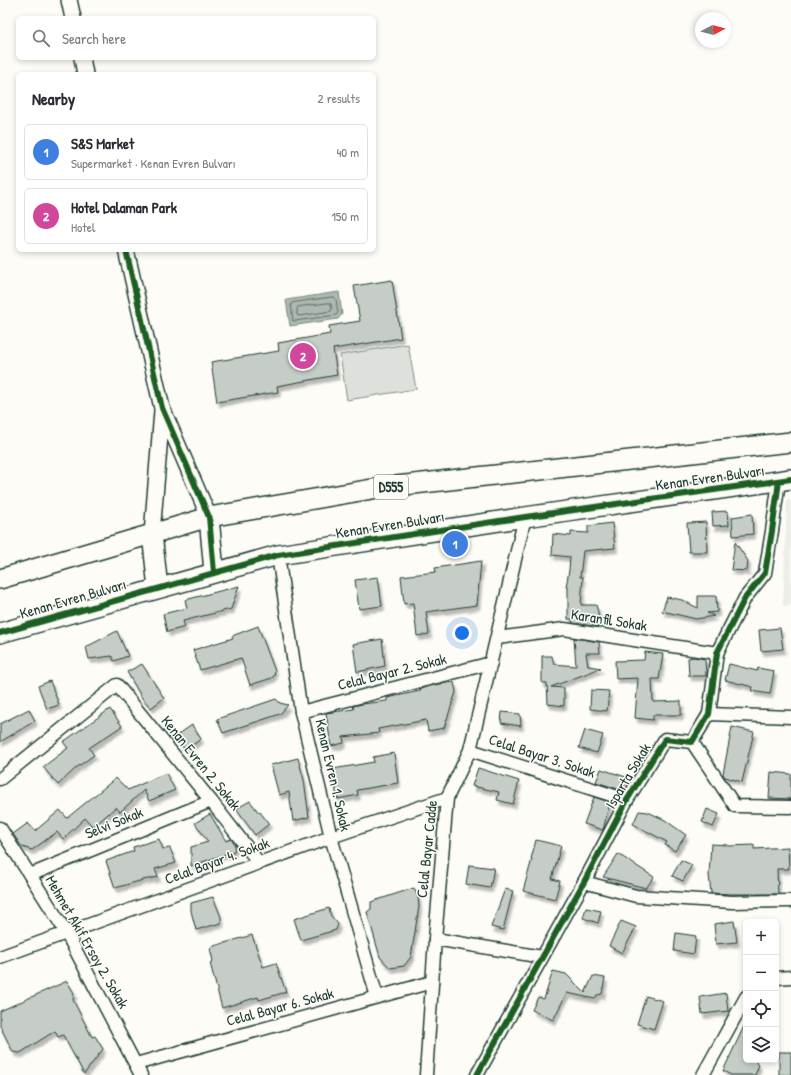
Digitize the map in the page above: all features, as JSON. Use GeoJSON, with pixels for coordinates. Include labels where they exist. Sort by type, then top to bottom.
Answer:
{"type":"FeatureCollection","features":[{"type":"Feature","properties":{"kind":"main road","name":"Kenan Evren Bulvarı"},"geometry":{"type":"LineString","coordinates":[[0,579],[209,517],[378,488],[791,442]]}},
{"type":"Feature","properties":{"kind":"main road","name":"Kenan Evren Bulvarı"},"geometry":{"type":"LineString","coordinates":[[0,633],[278,555],[525,517],[785,480]]}},
{"type":"Feature","properties":{"kind":"main road"},"geometry":{"type":"LineString","coordinates":[[209,517],[214,572]]}},
{"type":"Feature","properties":{"kind":"main road"},"geometry":{"type":"LineString","coordinates":[[152,534],[158,588]]}},
{"type":"Feature","properties":{"kind":"street"},"geometry":{"type":"LineString","coordinates":[[68,0],[72,16]]}},
{"type":"Feature","properties":{"kind":"street"},"geometry":{"type":"LineString","coordinates":[[82,60],[85,72]]}},
{"type":"Feature","properties":{"kind":"street"},"geometry":{"type":"LineString","coordinates":[[126,252],[162,408],[209,517]]}},
{"type":"Feature","properties":{"kind":"street"},"geometry":{"type":"LineString","coordinates":[[152,534],[162,408]]}},
{"type":"Feature","properties":{"kind":"street"},"geometry":{"type":"LineString","coordinates":[[785,480],[772,531],[765,573],[745,598],[717,653],[709,714],[692,742],[735,806],[791,807]]}},
{"type":"Feature","properties":{"kind":"street","name":"Celal Bayar Cadde"},"geometry":{"type":"LineString","coordinates":[[426,1075],[435,940],[447,798],[470,750],[525,517]]}},
{"type":"Feature","properties":{"kind":"street","name":"Kenan Evren 1. Sokak"},"geometry":{"type":"LineString","coordinates":[[278,555],[302,712],[331,837],[377,997]]}},
{"type":"Feature","properties":{"kind":"street","name":"Karanfil Sokak"},"geometry":{"type":"LineString","coordinates":[[497,638],[564,629],[717,653]]}},
{"type":"Feature","properties":{"kind":"street","name":"Celal Bayar 2. Sokak"},"geometry":{"type":"LineString","coordinates":[[302,712],[491,663]]}},
{"type":"Feature","properties":{"kind":"street","name":"Kenan Evren 2. Sokak"},"geometry":{"type":"LineString","coordinates":[[0,779],[117,685],[259,863]]}},
{"type":"Feature","properties":{"kind":"street"},"geometry":{"type":"LineString","coordinates":[[709,714],[791,717]]}},
{"type":"Feature","properties":{"kind":"street","name":"Isparta Sokak"},"geometry":{"type":"LineString","coordinates":[[477,1075],[584,882],[627,800],[665,739],[692,742]]}},
{"type":"Feature","properties":{"kind":"street","name":"Celal Bayar 3. Sokak"},"geometry":{"type":"LineString","coordinates":[[470,750],[627,800]]}},
{"type":"Feature","properties":{"kind":"street","name":"Celal Bayar 4. Sokak"},"geometry":{"type":"LineString","coordinates":[[0,957],[331,837],[447,798]]}},
{"type":"Feature","properties":{"kind":"street","name":"Selvi Sokak"},"geometry":{"type":"LineString","coordinates":[[30,875],[211,801]]}},
{"type":"Feature","properties":{"kind":"street","name":"Mehmet Akif Ersoy 2. Sokak"},"geometry":{"type":"LineString","coordinates":[[0,828],[66,932],[141,1075]]}},
{"type":"Feature","properties":{"kind":"street"},"geometry":{"type":"LineString","coordinates":[[584,882],[636,896],[732,902],[791,901]]}},
{"type":"Feature","properties":{"kind":"street"},"geometry":{"type":"LineString","coordinates":[[435,940],[542,957]]}},
{"type":"Feature","properties":{"kind":"street"},"geometry":{"type":"LineString","coordinates":[[779,978],[791,977]]}},
{"type":"Feature","properties":{"kind":"street","name":"Celal Bayar 6. Sokak"},"geometry":{"type":"LineString","coordinates":[[136,1064],[432,982]]}},
{"type":"Feature","properties":{"kind":"street"},"geometry":{"type":"LineString","coordinates":[[703,1075],[743,1002]]}},
{"type":"Feature","properties":{"kind":"shaded area"},"geometry":{"type":"Polygon","coordinates":[[[408,344],[416,389],[347,400],[340,355],[408,344]]]}},
{"type":"Feature","properties":{"kind":"shaded area"},"geometry":{"type":"Polygon","coordinates":[[[787,500],[791,500],[791,605],[783,606],[787,500]]]}},
{"type":"Feature","properties":{"kind":"water"},"geometry":{"type":"Polygon","coordinates":[[[339,292],[342,314],[338,319],[290,326],[286,300],[339,292]]]}},
{"type":"Feature","properties":{"kind":"building"},"geometry":{"type":"Polygon","coordinates":[[[392,280],[401,338],[333,349],[337,375],[277,386],[278,392],[217,402],[211,362],[279,351],[278,343],[330,334],[329,326],[360,321],[354,286],[392,280]]]}},
{"type":"Feature","properties":{"kind":"building"},"geometry":{"type":"Polygon","coordinates":[[[728,511],[729,525],[713,526],[712,512],[728,511]]]}},
{"type":"Feature","properties":{"kind":"building"},"geometry":{"type":"Polygon","coordinates":[[[752,514],[753,534],[733,536],[732,517],[752,514]]]}},
{"type":"Feature","properties":{"kind":"building"},"geometry":{"type":"Polygon","coordinates":[[[706,522],[707,552],[689,552],[687,523],[706,522]]]}},
{"type":"Feature","properties":{"kind":"building"},"geometry":{"type":"Polygon","coordinates":[[[612,523],[615,548],[583,551],[580,577],[583,577],[581,605],[596,605],[599,627],[573,623],[572,619],[568,619],[568,587],[566,587],[570,557],[552,555],[553,534],[571,536],[571,532],[588,533],[588,526],[612,523]]]}},
{"type":"Feature","properties":{"kind":"building"},"geometry":{"type":"Polygon","coordinates":[[[735,542],[748,561],[747,571],[731,570],[735,542]]]}},
{"type":"Feature","properties":{"kind":"building"},"geometry":{"type":"Polygon","coordinates":[[[481,561],[477,605],[426,612],[429,634],[417,636],[413,603],[404,604],[401,576],[436,572],[435,568],[481,561]]]}},
{"type":"Feature","properties":{"kind":"building"},"geometry":{"type":"Polygon","coordinates":[[[378,577],[382,606],[359,609],[355,580],[378,577]]]}},
{"type":"Feature","properties":{"kind":"building"},"geometry":{"type":"Polygon","coordinates":[[[239,586],[231,609],[183,621],[185,627],[167,632],[163,614],[187,608],[185,600],[239,586]]]}},
{"type":"Feature","properties":{"kind":"building"},"geometry":{"type":"Polygon","coordinates":[[[698,596],[716,596],[717,612],[707,613],[714,616],[696,619],[662,611],[667,597],[682,600],[698,608],[698,596]]]}},
{"type":"Feature","properties":{"kind":"building"},"geometry":{"type":"Polygon","coordinates":[[[258,626],[275,671],[272,678],[250,685],[241,658],[200,670],[193,650],[233,638],[232,636],[258,626]]]}},
{"type":"Feature","properties":{"kind":"building"},"geometry":{"type":"Polygon","coordinates":[[[780,628],[783,649],[761,651],[759,630],[780,628]]]}},
{"type":"Feature","properties":{"kind":"building"},"geometry":{"type":"Polygon","coordinates":[[[117,631],[128,656],[114,661],[112,656],[89,659],[86,647],[117,631]]]}},
{"type":"Feature","properties":{"kind":"building"},"geometry":{"type":"Polygon","coordinates":[[[574,638],[599,642],[600,653],[586,653],[588,666],[601,668],[551,687],[564,688],[564,706],[548,704],[547,683],[542,683],[542,656],[552,656],[554,664],[576,666],[574,638]]]}},
{"type":"Feature","properties":{"kind":"building"},"geometry":{"type":"Polygon","coordinates":[[[382,639],[385,666],[357,672],[353,644],[382,639]]]}},
{"type":"Feature","properties":{"kind":"building"},"geometry":{"type":"Polygon","coordinates":[[[645,652],[663,654],[659,679],[652,679],[653,702],[681,701],[681,715],[653,715],[653,720],[635,718],[638,678],[616,679],[615,661],[644,660],[645,652]]]}},
{"type":"Feature","properties":{"kind":"building"},"geometry":{"type":"Polygon","coordinates":[[[694,657],[705,659],[706,676],[689,676],[688,658],[694,657]]]}},
{"type":"Feature","properties":{"kind":"building"},"geometry":{"type":"Polygon","coordinates":[[[142,664],[164,698],[151,708],[142,698],[127,672],[142,664]]]}},
{"type":"Feature","properties":{"kind":"building"},"geometry":{"type":"Polygon","coordinates":[[[729,664],[757,671],[758,668],[774,671],[770,694],[752,691],[753,687],[725,680],[729,664]]]}},
{"type":"Feature","properties":{"kind":"building"},"geometry":{"type":"Polygon","coordinates":[[[50,681],[59,705],[47,709],[38,686],[50,681]]]}},
{"type":"Feature","properties":{"kind":"building"},"geometry":{"type":"Polygon","coordinates":[[[454,682],[456,692],[444,728],[428,731],[426,720],[378,729],[379,733],[343,737],[344,743],[331,746],[326,713],[354,709],[353,706],[387,701],[387,698],[420,691],[420,689],[434,685],[454,682]]]}},
{"type":"Feature","properties":{"kind":"building"},"geometry":{"type":"Polygon","coordinates":[[[591,690],[609,691],[607,711],[590,709],[591,690]]]}},
{"type":"Feature","properties":{"kind":"building"},"geometry":{"type":"Polygon","coordinates":[[[276,699],[280,703],[288,705],[280,714],[223,733],[217,719],[276,699]]]}},
{"type":"Feature","properties":{"kind":"building"},"geometry":{"type":"Polygon","coordinates":[[[29,709],[35,721],[0,742],[0,724],[29,709]]]}},
{"type":"Feature","properties":{"kind":"building"},"geometry":{"type":"Polygon","coordinates":[[[110,709],[122,726],[89,748],[94,755],[76,768],[58,785],[43,767],[68,748],[63,742],[110,709]]]}},
{"type":"Feature","properties":{"kind":"building"},"geometry":{"type":"Polygon","coordinates":[[[502,712],[520,714],[521,726],[501,723],[502,712]]]}},
{"type":"Feature","properties":{"kind":"building"},"geometry":{"type":"Polygon","coordinates":[[[192,725],[201,739],[185,750],[176,736],[192,725]]]}},
{"type":"Feature","properties":{"kind":"building"},"geometry":{"type":"Polygon","coordinates":[[[732,727],[754,732],[742,782],[725,777],[723,774],[732,727]]]}},
{"type":"Feature","properties":{"kind":"building"},"geometry":{"type":"Polygon","coordinates":[[[585,730],[603,735],[597,753],[579,748],[585,730]]]}},
{"type":"Feature","properties":{"kind":"building"},"geometry":{"type":"Polygon","coordinates":[[[394,753],[398,783],[357,790],[358,795],[337,799],[333,769],[374,762],[373,757],[394,753]]]}},
{"type":"Feature","properties":{"kind":"building"},"geometry":{"type":"Polygon","coordinates":[[[298,758],[304,780],[309,817],[293,821],[289,792],[279,795],[271,765],[298,758]]]}},
{"type":"Feature","properties":{"kind":"building"},"geometry":{"type":"Polygon","coordinates":[[[478,768],[519,781],[513,804],[497,800],[499,792],[472,786],[478,768]]]}},
{"type":"Feature","properties":{"kind":"building"},"geometry":{"type":"Polygon","coordinates":[[[601,769],[626,777],[621,790],[596,782],[601,769]]]}},
{"type":"Feature","properties":{"kind":"building"},"geometry":{"type":"Polygon","coordinates":[[[771,772],[791,774],[791,799],[769,798],[771,772]]]}},
{"type":"Feature","properties":{"kind":"building"},"geometry":{"type":"Polygon","coordinates":[[[166,773],[175,790],[149,801],[144,790],[120,812],[116,807],[93,827],[85,818],[63,839],[57,832],[32,850],[22,847],[13,834],[28,823],[35,831],[60,810],[67,818],[116,778],[128,790],[166,773]]]}},
{"type":"Feature","properties":{"kind":"building"},"geometry":{"type":"Polygon","coordinates":[[[594,797],[610,802],[603,830],[584,824],[594,797]]]}},
{"type":"Feature","properties":{"kind":"building"},"geometry":{"type":"Polygon","coordinates":[[[250,801],[269,824],[255,835],[236,809],[250,801]]]}},
{"type":"Feature","properties":{"kind":"building"},"geometry":{"type":"Polygon","coordinates":[[[707,809],[719,814],[713,827],[702,822],[707,809]]]}},
{"type":"Feature","properties":{"kind":"building"},"geometry":{"type":"Polygon","coordinates":[[[639,811],[648,812],[665,820],[686,835],[675,851],[665,845],[667,842],[633,824],[639,811]]]}},
{"type":"Feature","properties":{"kind":"building"},"geometry":{"type":"Polygon","coordinates":[[[210,814],[226,841],[231,839],[234,843],[234,851],[191,866],[191,847],[208,842],[195,823],[210,814]]]}},
{"type":"Feature","properties":{"kind":"building"},"geometry":{"type":"Polygon","coordinates":[[[159,839],[163,849],[170,848],[176,863],[155,869],[158,877],[115,888],[106,861],[134,851],[133,847],[159,839]]]}},
{"type":"Feature","properties":{"kind":"building"},"geometry":{"type":"Polygon","coordinates":[[[536,840],[561,846],[552,879],[560,881],[555,899],[523,891],[536,840]]]}},
{"type":"Feature","properties":{"kind":"building"},"geometry":{"type":"Polygon","coordinates":[[[711,844],[728,846],[754,845],[754,849],[788,847],[789,869],[777,869],[778,894],[711,893],[709,875],[711,844]]]}},
{"type":"Feature","properties":{"kind":"building"},"geometry":{"type":"Polygon","coordinates":[[[618,854],[654,877],[646,888],[603,877],[618,854]]]}},
{"type":"Feature","properties":{"kind":"building"},"geometry":{"type":"Polygon","coordinates":[[[681,860],[692,865],[683,881],[672,876],[681,860]]]}},
{"type":"Feature","properties":{"kind":"building"},"geometry":{"type":"Polygon","coordinates":[[[469,865],[494,868],[490,888],[466,884],[469,865]]]}},
{"type":"Feature","properties":{"kind":"building"},"geometry":{"type":"Polygon","coordinates":[[[414,888],[418,897],[419,906],[411,957],[404,966],[390,968],[380,957],[367,912],[371,909],[371,902],[414,888]]]}},
{"type":"Feature","properties":{"kind":"building"},"geometry":{"type":"Polygon","coordinates":[[[505,889],[513,891],[503,930],[491,927],[505,889]]]}},
{"type":"Feature","properties":{"kind":"building"},"geometry":{"type":"Polygon","coordinates":[[[213,897],[221,917],[221,923],[196,930],[191,911],[191,903],[213,897]]]}},
{"type":"Feature","properties":{"kind":"building"},"geometry":{"type":"Polygon","coordinates":[[[329,908],[331,916],[338,924],[336,930],[301,940],[294,919],[329,908]]]}},
{"type":"Feature","properties":{"kind":"building"},"geometry":{"type":"Polygon","coordinates":[[[586,908],[601,911],[598,923],[583,918],[586,908]]]}},
{"type":"Feature","properties":{"kind":"building"},"geometry":{"type":"Polygon","coordinates":[[[621,921],[636,927],[622,953],[609,946],[621,921]]]}},
{"type":"Feature","properties":{"kind":"building"},"geometry":{"type":"Polygon","coordinates":[[[734,921],[737,942],[716,944],[714,924],[734,921]]]}},
{"type":"Feature","properties":{"kind":"building"},"geometry":{"type":"Polygon","coordinates":[[[676,933],[696,936],[694,954],[674,951],[676,933]]]}},
{"type":"Feature","properties":{"kind":"building"},"geometry":{"type":"Polygon","coordinates":[[[252,935],[263,967],[276,963],[286,992],[259,1000],[258,997],[222,1008],[210,963],[213,961],[210,948],[252,935]]]}},
{"type":"Feature","properties":{"kind":"building"},"geometry":{"type":"Polygon","coordinates":[[[553,971],[566,974],[585,993],[593,976],[605,978],[602,994],[597,995],[595,999],[567,993],[553,1020],[532,1010],[538,997],[544,999],[553,971]]]}},
{"type":"Feature","properties":{"kind":"building"},"geometry":{"type":"Polygon","coordinates":[[[67,981],[74,993],[73,1000],[92,1037],[95,1036],[103,1049],[84,1074],[63,1035],[58,1037],[55,1031],[20,1053],[13,1052],[0,1026],[0,1011],[67,981]]]}},
{"type":"Feature","properties":{"kind":"building"},"geometry":{"type":"Polygon","coordinates":[[[726,993],[728,1011],[702,1014],[700,997],[726,993]]]}},
{"type":"Feature","properties":{"kind":"building"},"geometry":{"type":"Polygon","coordinates":[[[646,996],[663,1001],[654,1029],[637,1024],[646,996]]]}},
{"type":"Feature","properties":{"kind":"building"},"geometry":{"type":"Polygon","coordinates":[[[743,1028],[743,1063],[757,1063],[759,1065],[755,1075],[731,1075],[723,1071],[743,1028]]]}},
{"type":"Feature","properties":{"kind":"building"},"geometry":{"type":"Polygon","coordinates":[[[779,1052],[791,1052],[791,1075],[779,1075],[779,1052]]]}},
{"type":"Feature","properties":{"kind":"cycle path"},"geometry":{"type":"LineString","coordinates":[[126,252],[162,408],[209,517],[214,572]]}},
{"type":"Feature","properties":{"kind":"cycle path"},"geometry":{"type":"LineString","coordinates":[[0,633],[278,555],[525,517],[791,479]]}},
{"type":"Feature","properties":{"kind":"cycle path"},"geometry":{"type":"LineString","coordinates":[[477,1075],[584,882],[627,800],[665,739],[692,742],[709,714],[717,653],[745,598],[765,573],[779,481]]}},
{"type":"Feature","properties":{"kind":"place","name":"Hotel Dalaman Park"},"geometry":{"type":"Point","coordinates":[303,356]}},
{"type":"Feature","properties":{"kind":"place","name":"S&S Market"},"geometry":{"type":"Point","coordinates":[455,544]}}]}
